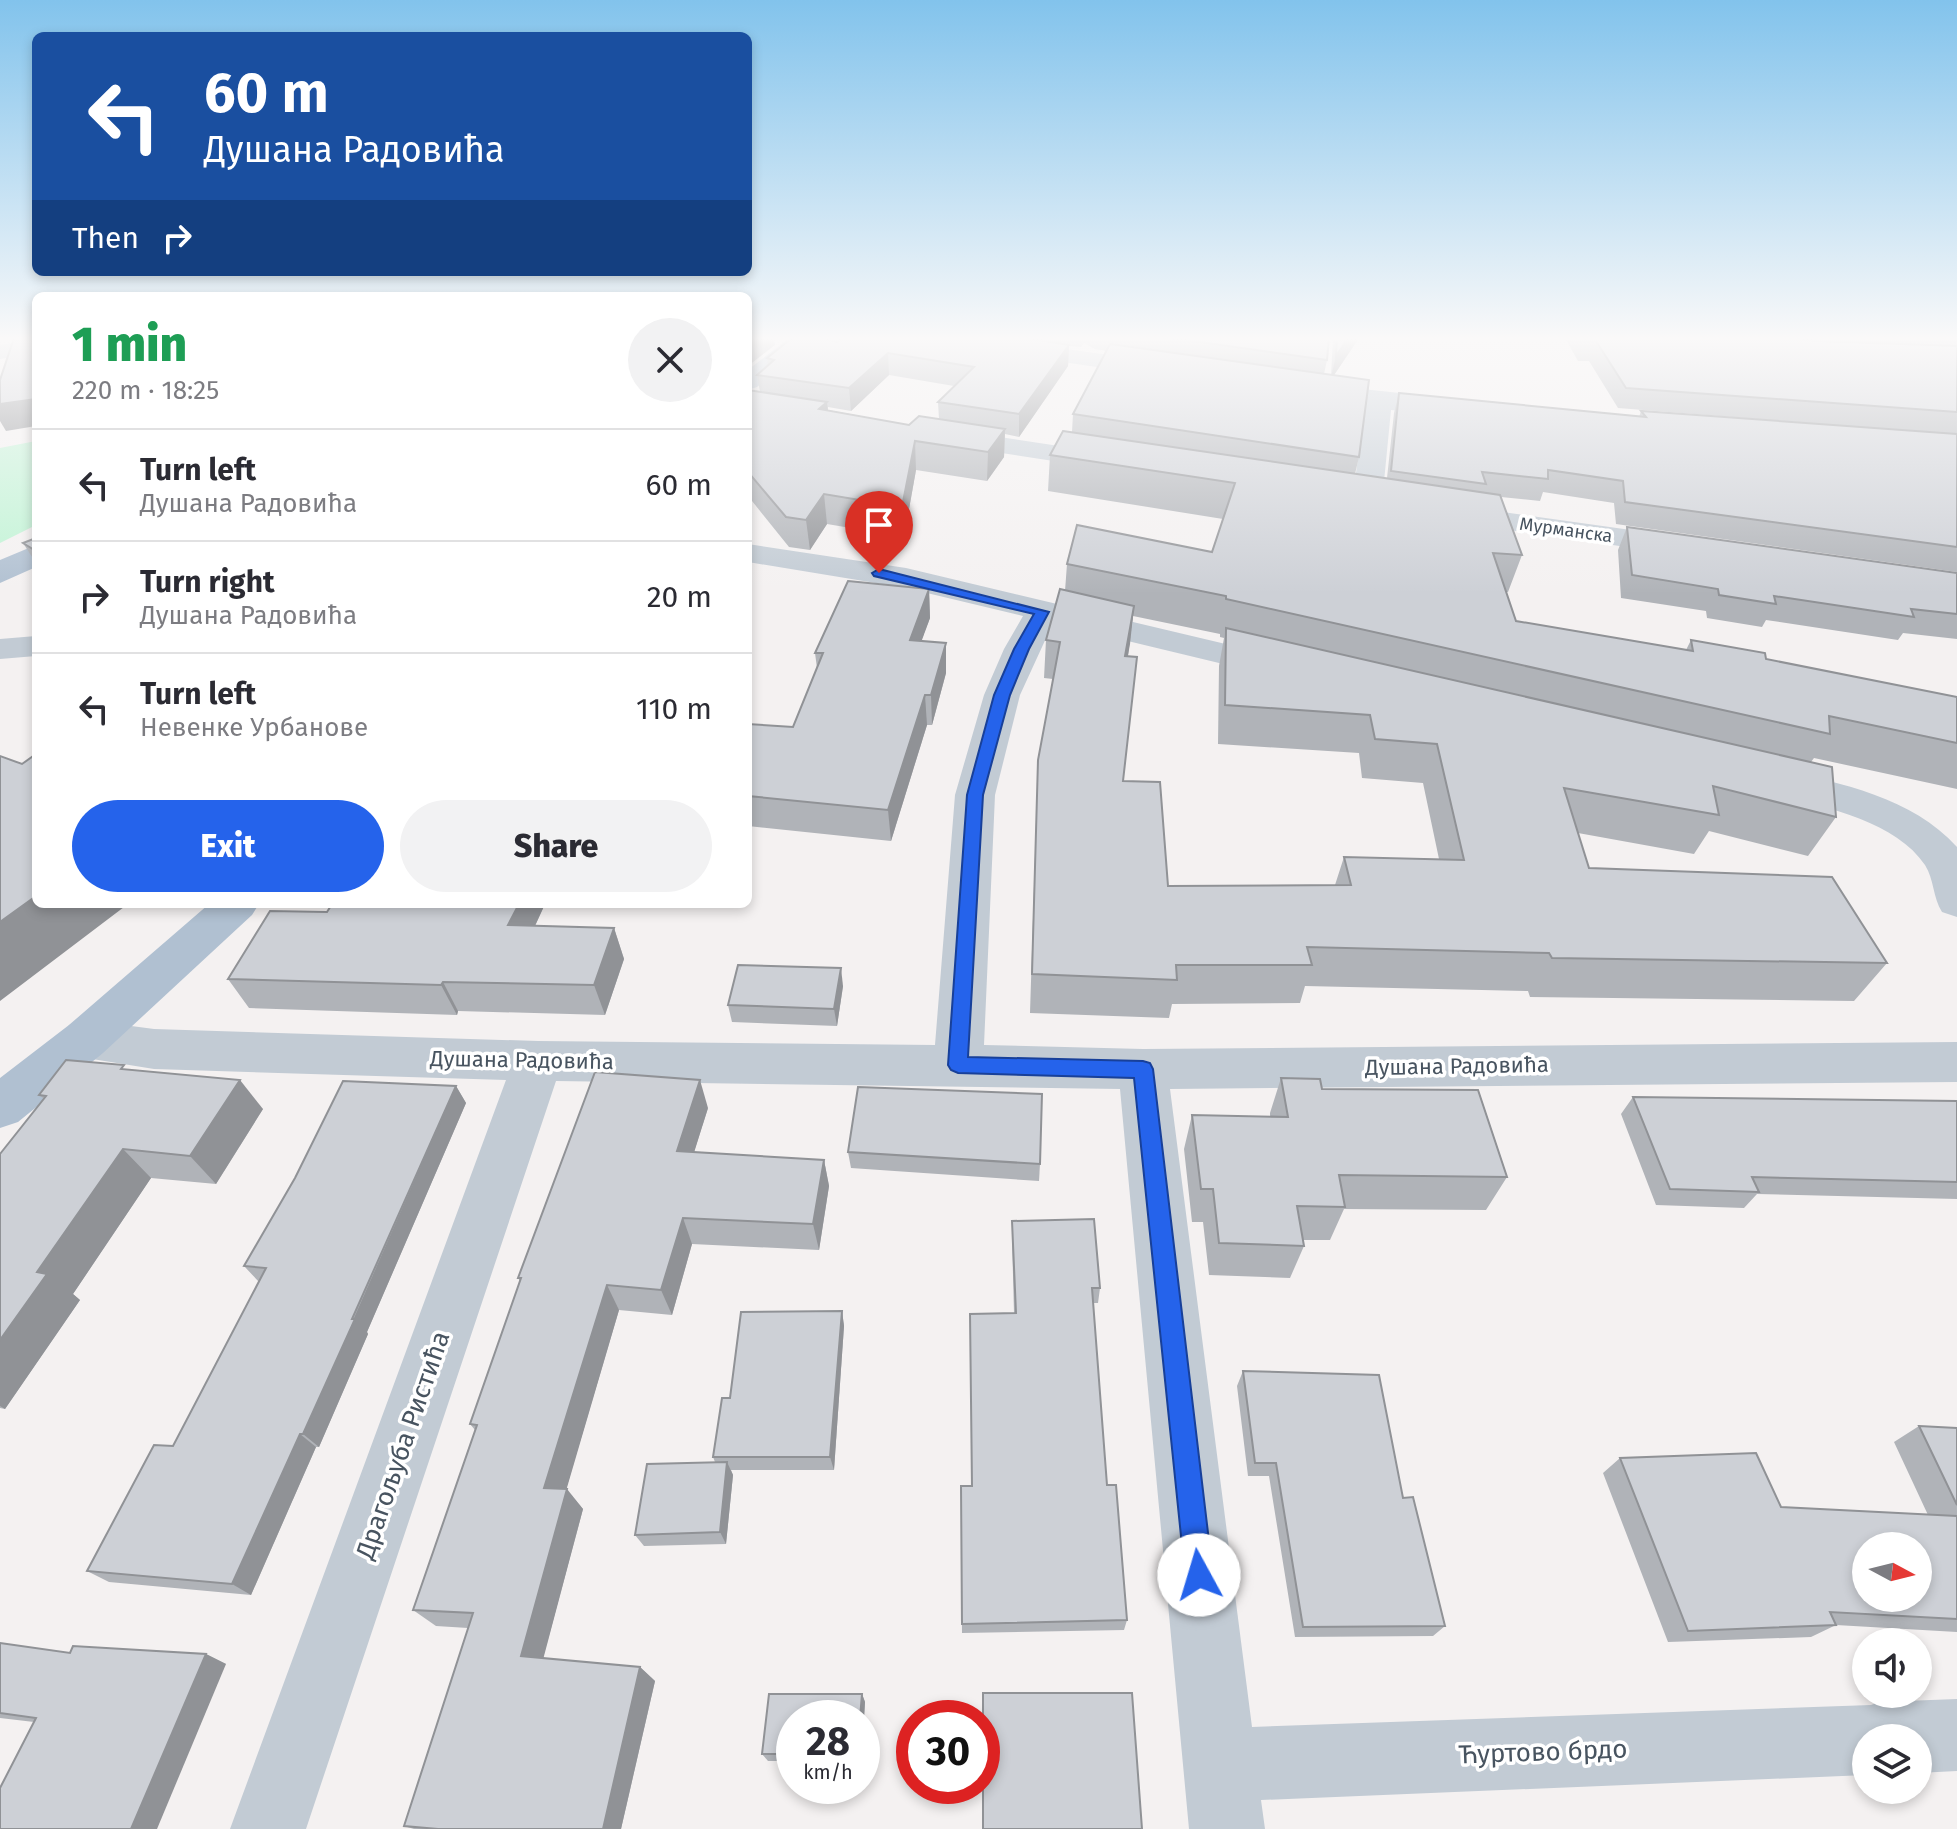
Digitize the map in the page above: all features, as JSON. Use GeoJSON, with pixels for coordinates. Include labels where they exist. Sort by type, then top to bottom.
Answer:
{"type":"FeatureCollection","features":[{"type":"Feature","properties":{"kind":"main road"},"geometry":{"type":"LineString","coordinates":[[0,547],[32,531]]}},
{"type":"Feature","properties":{"kind":"main road"},"geometry":{"type":"LineString","coordinates":[[0,573],[32,556]]}},
{"type":"Feature","properties":{"kind":"main road"},"geometry":{"type":"LineString","coordinates":[[0,1107],[86,1039],[233,908]]}},
{"type":"Feature","properties":{"kind":"street"},"geometry":{"type":"LineString","coordinates":[[1367,502],[1376,423]]}},
{"type":"Feature","properties":{"kind":"street"},"geometry":{"type":"LineString","coordinates":[[919,432],[1135,466]]}},
{"type":"Feature","properties":{"kind":"street"},"geometry":{"type":"LineString","coordinates":[[1337,497],[1398,506]]}},
{"type":"Feature","properties":{"kind":"street","name":"Мурманска"},"geometry":{"type":"LineString","coordinates":[[1429,510],[1707,550]]}},
{"type":"Feature","properties":{"kind":"street"},"geometry":{"type":"LineString","coordinates":[[752,554],[906,578],[1318,676]]}},
{"type":"Feature","properties":{"kind":"street"},"geometry":{"type":"LineString","coordinates":[[958,1065],[975,795],[1002,695],[1021,649],[1042,612]]}},
{"type":"Feature","properties":{"kind":"street"},"geometry":{"type":"LineString","coordinates":[[0,649],[32,646]]}},
{"type":"Feature","properties":{"kind":"street"},"geometry":{"type":"LineString","coordinates":[[1746,775],[1822,793],[1871,810],[1911,830],[1950,857],[1957,901]]}},
{"type":"Feature","properties":{"kind":"street","name":"Душана Радовића"},"geometry":{"type":"LineString","coordinates":[[86,1039],[154,1049],[538,1061],[1143,1069],[1957,1062]]}},
{"type":"Feature","properties":{"kind":"street","name":"Драгољуба Ристића"},"geometry":{"type":"LineString","coordinates":[[268,1829],[538,1061]]}},
{"type":"Feature","properties":{"kind":"street"},"geometry":{"type":"LineString","coordinates":[[1143,1069],[1224,1797]]}},
{"type":"Feature","properties":{"kind":"street"},"geometry":{"type":"LineString","coordinates":[[1932,1736],[1957,1735]]}},
{"type":"Feature","properties":{"kind":"street","name":"Ћуртово брдо"},"geometry":{"type":"LineString","coordinates":[[1224,1797],[1852,1740]]}},
{"type":"Feature","properties":{"kind":"green space"},"geometry":{"type":"Polygon","coordinates":[[[32,442],[32,527],[0,543],[0,448],[32,442]]]}},
{"type":"Feature","properties":{"kind":"building"},"geometry":{"type":"Polygon","coordinates":[[[752,423],[968,423],[1005,429],[988,452],[915,441],[902,507],[824,494],[806,520],[786,517],[752,477],[752,423]]]}},
{"type":"Feature","properties":{"kind":"building"},"geometry":{"type":"Polygon","coordinates":[[[1135,423],[1363,423],[1359,457],[1135,423]]]}},
{"type":"Feature","properties":{"kind":"building"},"geometry":{"type":"Polygon","coordinates":[[[1396,423],[1811,423],[1957,434],[1957,547],[1625,502],[1623,481],[1548,470],[1548,479],[1482,472],[1486,484],[1391,471],[1396,423]]]}},
{"type":"Feature","properties":{"kind":"building"},"geometry":{"type":"Polygon","coordinates":[[[1063,431],[1500,495],[1522,555],[1493,553],[1516,621],[1693,651],[1691,640],[1765,653],[1766,659],[1957,697],[1957,743],[1829,716],[1830,734],[1226,599],[1226,596],[1067,564],[1077,525],[1212,552],[1235,483],[1050,455],[1063,431]]]}},
{"type":"Feature","properties":{"kind":"building"},"geometry":{"type":"Polygon","coordinates":[[[1627,527],[1957,573],[1957,614],[1911,609],[1914,617],[1774,596],[1776,604],[1719,595],[1718,589],[1632,575],[1627,527]]]}},
{"type":"Feature","properties":{"kind":"building"},"geometry":{"type":"Polygon","coordinates":[[[32,540],[32,549],[23,543],[32,540]]]}},
{"type":"Feature","properties":{"kind":"building"},"geometry":{"type":"Polygon","coordinates":[[[848,581],[929,589],[910,640],[946,643],[931,695],[925,695],[888,810],[752,796],[752,724],[793,727],[823,653],[815,653],[848,581]]]}},
{"type":"Feature","properties":{"kind":"building"},"geometry":{"type":"Polygon","coordinates":[[[1060,589],[1134,606],[1125,656],[1137,657],[1123,781],[1160,782],[1168,886],[1351,885],[1344,857],[1464,860],[1437,744],[1375,739],[1370,715],[1225,705],[1226,628],[1832,767],[1836,817],[1713,786],[1719,815],[1564,788],[1589,868],[1832,877],[1887,963],[1552,958],[1549,953],[1307,947],[1312,965],[1176,965],[1177,980],[1032,974],[1038,760],[1060,642],[1046,640],[1060,589]]]}},
{"type":"Feature","properties":{"kind":"building"},"geometry":{"type":"Polygon","coordinates":[[[0,756],[22,764],[32,757],[32,899],[0,922],[0,756]]]}},
{"type":"Feature","properties":{"kind":"building"},"geometry":{"type":"Polygon","coordinates":[[[330,908],[517,908],[508,925],[614,928],[594,985],[443,982],[441,985],[228,979],[270,911],[327,912],[330,908]]]}},
{"type":"Feature","properties":{"kind":"building"},"geometry":{"type":"Polygon","coordinates":[[[738,965],[841,968],[834,1009],[728,1005],[738,965]]]}},
{"type":"Feature","properties":{"kind":"building"},"geometry":{"type":"Polygon","coordinates":[[[66,1060],[124,1065],[121,1069],[240,1080],[190,1156],[123,1149],[37,1272],[47,1274],[0,1340],[0,1154],[46,1096],[39,1095],[66,1060]]]}},
{"type":"Feature","properties":{"kind":"building"},"geometry":{"type":"Polygon","coordinates":[[[595,1072],[700,1080],[677,1151],[824,1160],[813,1224],[683,1218],[661,1290],[607,1285],[544,1488],[567,1489],[521,1656],[640,1667],[603,1829],[438,1829],[404,1826],[473,1613],[413,1610],[477,1425],[470,1424],[521,1278],[518,1278],[595,1072]]]}},
{"type":"Feature","properties":{"kind":"building"},"geometry":{"type":"Polygon","coordinates":[[[1281,1078],[1320,1079],[1322,1089],[1478,1090],[1507,1177],[1339,1175],[1345,1207],[1297,1206],[1304,1246],[1219,1243],[1213,1189],[1201,1189],[1192,1115],[1288,1117],[1281,1078]]]}},
{"type":"Feature","properties":{"kind":"building"},"geometry":{"type":"Polygon","coordinates":[[[343,1081],[456,1086],[352,1319],[355,1319],[232,1584],[87,1571],[154,1445],[173,1446],[266,1268],[244,1266],[295,1178],[343,1081]]]}},
{"type":"Feature","properties":{"kind":"building"},"geometry":{"type":"Polygon","coordinates":[[[858,1087],[1042,1094],[1040,1164],[848,1152],[858,1087]]]}},
{"type":"Feature","properties":{"kind":"building"},"geometry":{"type":"Polygon","coordinates":[[[1633,1097],[1957,1101],[1957,1182],[1752,1177],[1759,1192],[1670,1189],[1633,1097]]]}},
{"type":"Feature","properties":{"kind":"building"},"geometry":{"type":"Polygon","coordinates":[[[1094,1219],[1100,1288],[1092,1288],[1107,1485],[1116,1485],[1127,1620],[962,1624],[961,1486],[972,1486],[970,1314],[1016,1313],[1012,1221],[1094,1219]]]}},
{"type":"Feature","properties":{"kind":"building"},"geometry":{"type":"Polygon","coordinates":[[[842,1311],[830,1457],[713,1457],[722,1398],[730,1398],[741,1312],[842,1311]]]}},
{"type":"Feature","properties":{"kind":"building"},"geometry":{"type":"Polygon","coordinates":[[[1243,1371],[1379,1375],[1403,1498],[1413,1497],[1445,1626],[1303,1627],[1276,1463],[1255,1463],[1243,1371]]]}},
{"type":"Feature","properties":{"kind":"building"},"geometry":{"type":"Polygon","coordinates":[[[1919,1426],[1957,1428],[1957,1505],[1919,1426]]]}},
{"type":"Feature","properties":{"kind":"building"},"geometry":{"type":"Polygon","coordinates":[[[1756,1453],[1781,1507],[1957,1516],[1957,1619],[1830,1612],[1836,1625],[1688,1631],[1620,1458],[1756,1453]]]}},
{"type":"Feature","properties":{"kind":"building"},"geometry":{"type":"Polygon","coordinates":[[[727,1462],[720,1532],[635,1535],[647,1464],[727,1462]]]}},
{"type":"Feature","properties":{"kind":"building"},"geometry":{"type":"Polygon","coordinates":[[[0,1643],[70,1653],[73,1646],[206,1654],[131,1829],[0,1829],[0,1788],[36,1718],[0,1713],[0,1643]]]}},
{"type":"Feature","properties":{"kind":"building"},"geometry":{"type":"Polygon","coordinates":[[[983,1693],[1132,1693],[1142,1829],[983,1829],[983,1804],[1000,1804],[1000,1700],[983,1700],[983,1693]]]}},
{"type":"Feature","properties":{"kind":"building"},"geometry":{"type":"Polygon","coordinates":[[[769,1694],[862,1694],[862,1700],[776,1700],[776,1754],[762,1754],[769,1694]]]}},
{"type":"Feature","properties":{"kind":"route"},"geometry":{"type":"LineString","coordinates":[[879,573],[1042,612],[1021,649],[1002,695],[984,752],[975,795],[969,849],[958,1065],[1143,1069],[1199,1575]]}}]}
